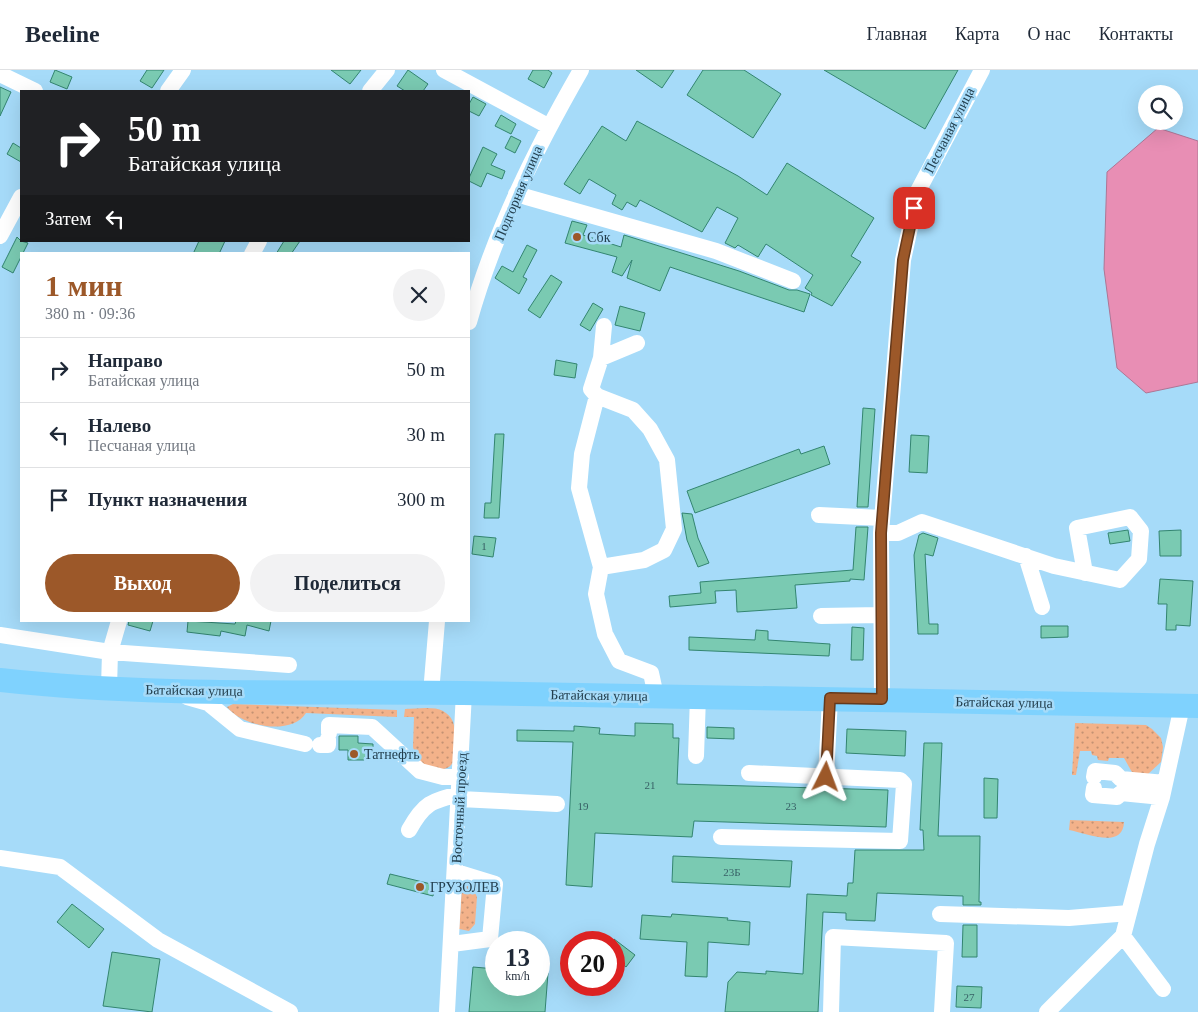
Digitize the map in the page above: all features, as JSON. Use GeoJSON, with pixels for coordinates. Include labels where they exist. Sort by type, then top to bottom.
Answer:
{"type":"FeatureCollection","features":[{"type":"Feature","properties":{"kind":"highway","name":"Батайская улица"},"geometry":{"type":"LineString","coordinates":[[0,680],[161,690],[830,698],[1190,706]]}},
{"type":"Feature","properties":{"kind":"street"},"geometry":{"type":"LineString","coordinates":[[169,90],[183,70]]}},
{"type":"Feature","properties":{"kind":"street"},"geometry":{"type":"LineString","coordinates":[[371,90],[387,70]]}},
{"type":"Feature","properties":{"kind":"street"},"geometry":{"type":"LineString","coordinates":[[444,70],[548,126]]}},
{"type":"Feature","properties":{"kind":"street","name":"Подгорная улица"},"geometry":{"type":"LineString","coordinates":[[470,319],[516,194],[548,126],[581,70]]}},
{"type":"Feature","properties":{"kind":"street","name":"Песчаная улица"},"geometry":{"type":"LineString","coordinates":[[882,699],[881,526],[903,260],[918,191],[982,70]]}},
{"type":"Feature","properties":{"kind":"street"},"geometry":{"type":"LineString","coordinates":[[0,74],[33,90]]}},
{"type":"Feature","properties":{"kind":"street"},"geometry":{"type":"LineString","coordinates":[[516,194],[716,251],[793,281]]}},
{"type":"Feature","properties":{"kind":"street"},"geometry":{"type":"LineString","coordinates":[[0,236],[20,198]]}},
{"type":"Feature","properties":{"kind":"street"},"geometry":{"type":"LineString","coordinates":[[601,568],[644,560],[664,550],[674,529],[667,460],[650,429],[633,410],[598,396],[591,389],[601,358],[604,326]]}},
{"type":"Feature","properties":{"kind":"street"},"geometry":{"type":"LineString","coordinates":[[601,358],[637,343]]}},
{"type":"Feature","properties":{"kind":"street"},"geometry":{"type":"LineString","coordinates":[[598,396],[582,454],[580,488],[601,568],[596,594],[605,634],[619,661],[650,673],[656,696]]}},
{"type":"Feature","properties":{"kind":"street"},"geometry":{"type":"LineString","coordinates":[[818,515],[881,526],[898,533],[922,522],[1026,556],[1085,572],[1120,580],[1139,559],[1141,531],[1130,517],[1077,528],[1085,572]]}},
{"type":"Feature","properties":{"kind":"street"},"geometry":{"type":"LineString","coordinates":[[1026,556],[1042,608]]}},
{"type":"Feature","properties":{"kind":"street"},"geometry":{"type":"LineString","coordinates":[[821,616],[881,615]]}},
{"type":"Feature","properties":{"kind":"street"},"geometry":{"type":"LineString","coordinates":[[109,688],[110,652],[119,622]]}},
{"type":"Feature","properties":{"kind":"street"},"geometry":{"type":"LineString","coordinates":[[431,693],[437,622]]}},
{"type":"Feature","properties":{"kind":"street"},"geometry":{"type":"LineString","coordinates":[[0,635],[110,652],[289,665]]}},
{"type":"Feature","properties":{"kind":"street"},"geometry":{"type":"LineString","coordinates":[[161,690],[208,703],[240,729],[321,740],[329,724],[372,727],[420,771],[443,777],[461,778]]}},
{"type":"Feature","properties":{"kind":"street","name":"Восточный проезд"},"geometry":{"type":"LineString","coordinates":[[448,1012],[464,693]]}},
{"type":"Feature","properties":{"kind":"street"},"geometry":{"type":"LineString","coordinates":[[696,756],[698,696]]}},
{"type":"Feature","properties":{"kind":"street"},"geometry":{"type":"LineString","coordinates":[[826,777],[830,698]]}},
{"type":"Feature","properties":{"kind":"street"},"geometry":{"type":"LineString","coordinates":[[1047,1012],[1123,936],[1147,844],[1190,706]]}},
{"type":"Feature","properties":{"kind":"street"},"geometry":{"type":"LineString","coordinates":[[1095,771],[1115,773],[1121,779],[1164,790],[1121,793],[1117,797],[1093,795],[1095,771]]}},
{"type":"Feature","properties":{"kind":"street"},"geometry":{"type":"LineString","coordinates":[[721,837],[900,841],[904,784],[900,780],[749,773]]}},
{"type":"Feature","properties":{"kind":"street"},"geometry":{"type":"LineString","coordinates":[[409,830],[420,810],[442,798],[460,796],[557,804]]}},
{"type":"Feature","properties":{"kind":"street"},"geometry":{"type":"LineString","coordinates":[[0,858],[60,867],[158,940],[290,1012]]}},
{"type":"Feature","properties":{"kind":"street"},"geometry":{"type":"LineString","coordinates":[[452,944],[490,939],[495,884],[456,872]]}},
{"type":"Feature","properties":{"kind":"street"},"geometry":{"type":"LineString","coordinates":[[940,914],[1069,918],[1129,913]]}},
{"type":"Feature","properties":{"kind":"street"},"geometry":{"type":"LineString","coordinates":[[1123,936],[1163,988]]}},
{"type":"Feature","properties":{"kind":"street"},"geometry":{"type":"LineString","coordinates":[[830,1012],[833,937],[946,943],[942,1012]]}},
{"type":"Feature","properties":{"kind":"shaded area"},"geometry":{"type":"Polygon","coordinates":[[[1156,130],[1164,130],[1198,141],[1198,382],[1146,393],[1117,368],[1104,269],[1107,172],[1156,130]]]}},
{"type":"Feature","properties":{"kind":"shaded area"},"geometry":{"type":"Polygon","coordinates":[[[233,704],[397,710],[397,717],[306,713],[290,725],[267,726],[244,720],[234,714],[227,707],[233,704]]]}},
{"type":"Feature","properties":{"kind":"shaded area"},"geometry":{"type":"Polygon","coordinates":[[[405,709],[439,709],[448,714],[455,730],[454,760],[451,765],[447,768],[437,769],[417,761],[413,747],[414,717],[404,717],[405,709]]]}},
{"type":"Feature","properties":{"kind":"shaded area"},"geometry":{"type":"Polygon","coordinates":[[[1075,723],[1146,725],[1161,738],[1163,747],[1161,762],[1147,775],[1133,774],[1124,758],[1109,758],[1108,761],[1098,760],[1097,756],[1092,755],[1091,751],[1080,751],[1076,775],[1072,775],[1075,723]]]}},
{"type":"Feature","properties":{"kind":"shaded area"},"geometry":{"type":"Polygon","coordinates":[[[1070,820],[1124,822],[1122,831],[1117,835],[1111,838],[1102,838],[1069,830],[1070,820]]]}},
{"type":"Feature","properties":{"kind":"shaded area"},"geometry":{"type":"Polygon","coordinates":[[[472,886],[477,897],[475,924],[469,931],[459,929],[462,888],[472,886]]]}},
{"type":"Feature","properties":{"kind":"building"},"geometry":{"type":"Polygon","coordinates":[[[55,70],[72,77],[67,89],[50,82],[55,70]]]}},
{"type":"Feature","properties":{"kind":"building"},"geometry":{"type":"Polygon","coordinates":[[[147,70],[164,70],[152,88],[140,81],[147,70]]]}},
{"type":"Feature","properties":{"kind":"building"},"geometry":{"type":"Polygon","coordinates":[[[331,70],[361,70],[350,84],[331,70]]]}},
{"type":"Feature","properties":{"kind":"building"},"geometry":{"type":"Polygon","coordinates":[[[408,70],[428,84],[424,90],[403,90],[397,86],[408,70]]]}},
{"type":"Feature","properties":{"kind":"building"},"geometry":{"type":"Polygon","coordinates":[[[533,70],[548,70],[552,73],[544,88],[528,79],[533,70]]]}},
{"type":"Feature","properties":{"kind":"building"},"geometry":{"type":"Polygon","coordinates":[[[636,70],[674,70],[662,88],[636,70]]]}},
{"type":"Feature","properties":{"kind":"building"},"geometry":{"type":"Polygon","coordinates":[[[703,70],[744,70],[781,94],[753,138],[687,95],[703,70]]]}},
{"type":"Feature","properties":{"kind":"building"},"geometry":{"type":"Polygon","coordinates":[[[824,70],[958,70],[925,129],[824,70]]]}},
{"type":"Feature","properties":{"kind":"building"},"geometry":{"type":"Polygon","coordinates":[[[0,87],[11,92],[0,116],[0,87]]]}},
{"type":"Feature","properties":{"kind":"building"},"geometry":{"type":"Polygon","coordinates":[[[473,97],[486,104],[479,116],[470,112],[470,102],[473,97]]]}},
{"type":"Feature","properties":{"kind":"building"},"geometry":{"type":"Polygon","coordinates":[[[501,115],[516,124],[511,134],[495,126],[501,115]]]}},
{"type":"Feature","properties":{"kind":"building"},"geometry":{"type":"Polygon","coordinates":[[[637,121],[738,176],[767,195],[787,163],[874,218],[851,256],[861,262],[832,306],[811,295],[812,293],[805,288],[813,275],[766,244],[758,257],[738,245],[735,248],[725,243],[738,218],[717,207],[702,232],[640,200],[636,207],[627,202],[622,210],[612,204],[616,195],[589,179],[580,194],[564,184],[602,126],[626,141],[637,121]]]}},
{"type":"Feature","properties":{"kind":"building"},"geometry":{"type":"Polygon","coordinates":[[[511,136],[521,141],[515,153],[505,148],[511,136]]]}},
{"type":"Feature","properties":{"kind":"building"},"geometry":{"type":"Polygon","coordinates":[[[13,143],[20,147],[20,161],[7,154],[13,143]]]}},
{"type":"Feature","properties":{"kind":"building"},"geometry":{"type":"Polygon","coordinates":[[[483,147],[497,154],[491,165],[505,171],[502,179],[487,173],[481,187],[470,182],[470,176],[483,147]]]}},
{"type":"Feature","properties":{"kind":"building"},"geometry":{"type":"Polygon","coordinates":[[[572,221],[587,225],[583,235],[621,247],[624,235],[739,271],[789,290],[810,294],[804,312],[670,267],[660,291],[627,278],[632,260],[622,276],[612,272],[617,257],[565,243],[572,221]]]}},
{"type":"Feature","properties":{"kind":"building"},"geometry":{"type":"Polygon","coordinates":[[[17,237],[20,242],[28,243],[24,252],[20,252],[20,259],[13,273],[2,267],[17,237]]]}},
{"type":"Feature","properties":{"kind":"building"},"geometry":{"type":"Polygon","coordinates":[[[199,242],[225,242],[220,252],[194,252],[199,242]]]}},
{"type":"Feature","properties":{"kind":"building"},"geometry":{"type":"Polygon","coordinates":[[[283,242],[299,242],[292,252],[277,252],[283,242]]]}},
{"type":"Feature","properties":{"kind":"building"},"geometry":{"type":"Polygon","coordinates":[[[527,245],[537,250],[523,277],[527,279],[519,294],[495,278],[502,266],[513,272],[527,245]]]}},
{"type":"Feature","properties":{"kind":"building"},"geometry":{"type":"Polygon","coordinates":[[[551,275],[562,282],[540,318],[528,310],[551,275]]]}},
{"type":"Feature","properties":{"kind":"building"},"geometry":{"type":"Polygon","coordinates":[[[593,303],[603,309],[590,331],[580,325],[593,303]]]}},
{"type":"Feature","properties":{"kind":"building"},"geometry":{"type":"Polygon","coordinates":[[[620,306],[645,313],[640,331],[615,325],[620,306]]]}},
{"type":"Feature","properties":{"kind":"building"},"geometry":{"type":"Polygon","coordinates":[[[556,360],[577,364],[575,378],[554,375],[556,360]]]}},
{"type":"Feature","properties":{"kind":"building"},"geometry":{"type":"Polygon","coordinates":[[[863,408],[875,409],[868,507],[857,507],[863,408]]]}},
{"type":"Feature","properties":{"kind":"building"},"geometry":{"type":"Polygon","coordinates":[[[495,434],[504,434],[499,518],[484,518],[485,503],[491,503],[495,434]]]}},
{"type":"Feature","properties":{"kind":"building"},"geometry":{"type":"Polygon","coordinates":[[[911,435],[929,436],[927,473],[909,472],[911,435]]]}},
{"type":"Feature","properties":{"kind":"building"},"geometry":{"type":"Polygon","coordinates":[[[824,446],[830,464],[695,513],[687,491],[799,449],[801,454],[824,446]]]}},
{"type":"Feature","properties":{"kind":"building"},"geometry":{"type":"Polygon","coordinates":[[[682,513],[692,514],[698,538],[709,563],[698,567],[687,540],[682,513]]]}},
{"type":"Feature","properties":{"kind":"building"},"geometry":{"type":"Polygon","coordinates":[[[856,527],[868,527],[864,580],[850,579],[850,581],[795,585],[797,608],[737,612],[736,590],[715,591],[716,603],[670,607],[669,596],[701,593],[700,582],[853,570],[856,527]]]}},
{"type":"Feature","properties":{"kind":"building"},"geometry":{"type":"Polygon","coordinates":[[[1128,530],[1130,541],[1110,544],[1108,533],[1128,530]]]}},
{"type":"Feature","properties":{"kind":"building"},"geometry":{"type":"Polygon","coordinates":[[[1181,530],[1181,556],[1160,556],[1159,531],[1181,530]]]}},
{"type":"Feature","properties":{"kind":"building"},"geometry":{"type":"Polygon","coordinates":[[[923,533],[938,538],[933,556],[925,554],[929,624],[938,624],[938,634],[918,634],[914,555],[919,535],[923,533]]]}},
{"type":"Feature","properties":{"kind":"building"},"geometry":{"type":"Polygon","coordinates":[[[474,536],[496,538],[493,557],[472,554],[474,536]]]}},
{"type":"Feature","properties":{"kind":"building"},"geometry":{"type":"Polygon","coordinates":[[[1160,579],[1193,581],[1190,626],[1176,625],[1176,630],[1166,630],[1167,604],[1158,604],[1160,579]]]}},
{"type":"Feature","properties":{"kind":"building"},"geometry":{"type":"Polygon","coordinates":[[[129,622],[153,622],[150,631],[128,625],[129,622]]]}},
{"type":"Feature","properties":{"kind":"building"},"geometry":{"type":"Polygon","coordinates":[[[188,622],[235,624],[236,622],[271,622],[269,631],[247,625],[245,636],[221,631],[220,636],[187,632],[188,622]]]}},
{"type":"Feature","properties":{"kind":"building"},"geometry":{"type":"Polygon","coordinates":[[[1041,626],[1068,626],[1068,637],[1041,638],[1041,626]]]}},
{"type":"Feature","properties":{"kind":"building"},"geometry":{"type":"Polygon","coordinates":[[[852,627],[864,628],[863,660],[851,660],[852,627]]]}},
{"type":"Feature","properties":{"kind":"building"},"geometry":{"type":"Polygon","coordinates":[[[756,630],[768,631],[768,640],[830,644],[829,656],[689,650],[689,637],[755,640],[756,630]]]}},
{"type":"Feature","properties":{"kind":"building"},"geometry":{"type":"Polygon","coordinates":[[[635,723],[673,724],[673,738],[679,738],[677,784],[888,790],[886,827],[694,821],[692,837],[595,833],[592,887],[566,885],[573,742],[517,741],[517,730],[574,731],[574,726],[600,728],[599,734],[635,736],[635,723]]]}},
{"type":"Feature","properties":{"kind":"building"},"geometry":{"type":"Polygon","coordinates":[[[707,727],[734,728],[734,739],[707,738],[707,727]]]}},
{"type":"Feature","properties":{"kind":"building"},"geometry":{"type":"Polygon","coordinates":[[[847,729],[906,731],[905,756],[846,753],[847,729]]]}},
{"type":"Feature","properties":{"kind":"building"},"geometry":{"type":"Polygon","coordinates":[[[339,736],[358,736],[358,743],[373,744],[373,760],[348,760],[348,750],[339,750],[339,736]]]}},
{"type":"Feature","properties":{"kind":"building"},"geometry":{"type":"Polygon","coordinates":[[[924,743],[942,743],[938,836],[980,836],[979,902],[981,902],[981,905],[963,905],[963,896],[877,893],[875,921],[846,920],[846,913],[823,912],[818,1012],[725,1012],[728,982],[737,972],[766,974],[766,971],[803,974],[807,894],[847,896],[848,883],[853,883],[855,850],[924,850],[923,830],[920,830],[924,743]]]}},
{"type":"Feature","properties":{"kind":"building"},"geometry":{"type":"Polygon","coordinates":[[[984,778],[998,779],[997,818],[984,818],[984,778]]]}},
{"type":"Feature","properties":{"kind":"building"},"geometry":{"type":"Polygon","coordinates":[[[673,856],[792,861],[790,887],[672,882],[673,856]]]}},
{"type":"Feature","properties":{"kind":"building","name":"ГРУЗОЛЕВ"},"geometry":{"type":"Polygon","coordinates":[[[390,874],[435,885],[433,896],[387,884],[390,874]]]}},
{"type":"Feature","properties":{"kind":"building"},"geometry":{"type":"Polygon","coordinates":[[[72,904],[104,929],[89,948],[57,922],[72,904]]]}},
{"type":"Feature","properties":{"kind":"building"},"geometry":{"type":"Polygon","coordinates":[[[672,914],[728,918],[727,920],[750,922],[749,945],[708,942],[707,977],[685,976],[687,942],[640,939],[642,915],[671,917],[672,914]]]}},
{"type":"Feature","properties":{"kind":"building"},"geometry":{"type":"Polygon","coordinates":[[[963,925],[977,925],[977,957],[962,957],[963,925]]]}},
{"type":"Feature","properties":{"kind":"building"},"geometry":{"type":"Polygon","coordinates":[[[625,947],[635,955],[625,966],[625,947]]]}},
{"type":"Feature","properties":{"kind":"building"},"geometry":{"type":"Polygon","coordinates":[[[112,952],[160,959],[152,1012],[103,1006],[112,952]]]}},
{"type":"Feature","properties":{"kind":"building"},"geometry":{"type":"Polygon","coordinates":[[[473,967],[485,968],[485,996],[546,996],[545,1012],[469,1012],[473,967]]]}},
{"type":"Feature","properties":{"kind":"building"},"geometry":{"type":"Polygon","coordinates":[[[957,986],[982,987],[981,1008],[956,1007],[957,986]]]}},
{"type":"Feature","properties":{"kind":"place","name":"Сбк"},"geometry":{"type":"Point","coordinates":[577,237]}},
{"type":"Feature","properties":{"kind":"place","name":"Татнефть"},"geometry":{"type":"Point","coordinates":[354,754]}},
{"type":"Feature","properties":{"kind":"place","name":"ГРУЗОЛЕВ"},"geometry":{"type":"Point","coordinates":[420,887]}},
{"type":"Feature","properties":{"kind":"route"},"geometry":{"type":"LineString","coordinates":[[826,777],[830,698],[882,699],[881,533],[903,260],[914,208]]}}]}
